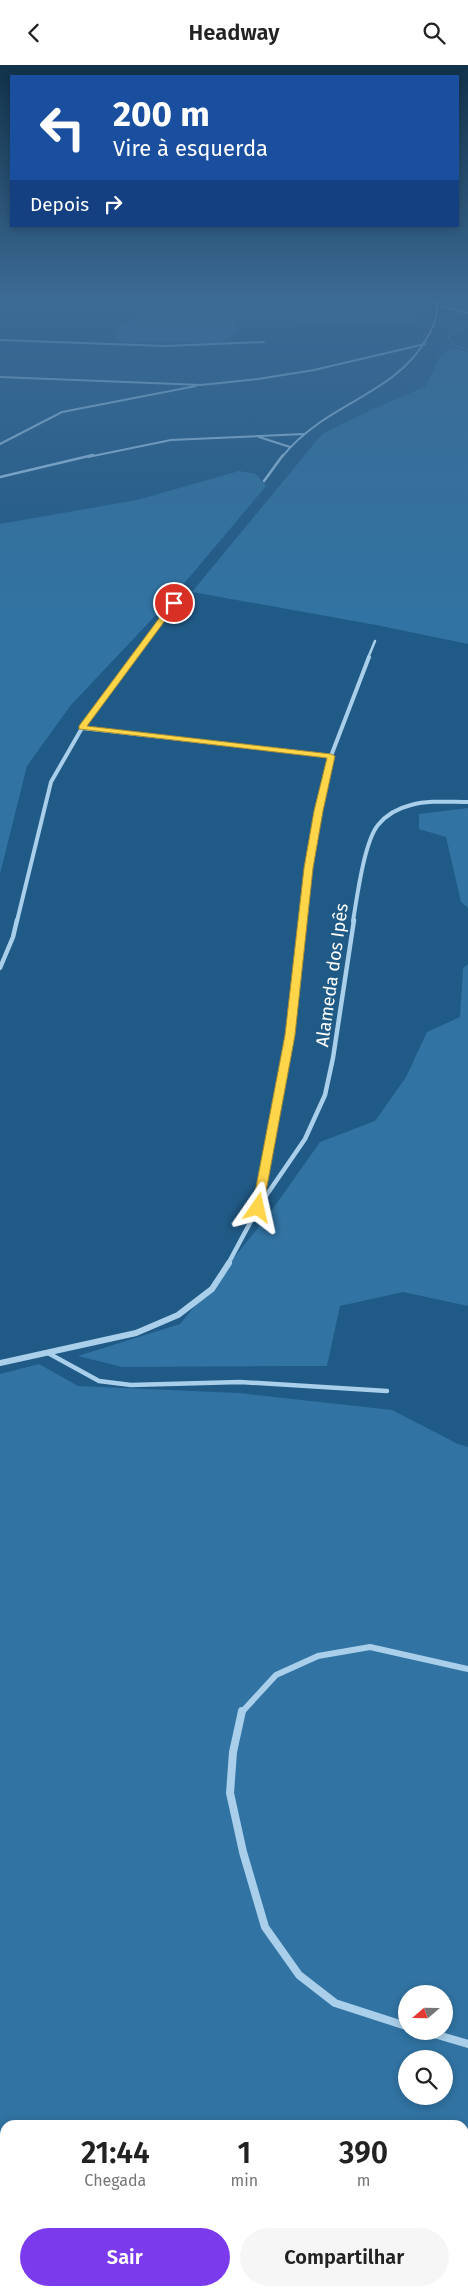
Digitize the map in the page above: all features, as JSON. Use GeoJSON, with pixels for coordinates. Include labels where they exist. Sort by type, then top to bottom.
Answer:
{"type":"FeatureCollection","features":[{"type":"Feature","properties":{"kind":"street"},"geometry":{"type":"LineString","coordinates":[[0,444],[20,436],[50,417],[62,412],[99,405]]}},
{"type":"Feature","properties":{"kind":"street"},"geometry":{"type":"LineString","coordinates":[[264,481],[290,447],[304,434],[351,405]]}},
{"type":"Feature","properties":{"kind":"street"},"geometry":{"type":"LineString","coordinates":[[0,477],[107,451],[154,443],[199,438],[304,434]]}},
{"type":"Feature","properties":{"kind":"street"},"geometry":{"type":"LineString","coordinates":[[257,436],[290,447]]}},
{"type":"Feature","properties":{"kind":"street"},"geometry":{"type":"LineString","coordinates":[[0,968],[13,937],[51,782],[82,727],[174,603]]}},
{"type":"Feature","properties":{"kind":"street"},"geometry":{"type":"LineString","coordinates":[[0,1363],[136,1333],[178,1315],[212,1289],[236,1253],[258,1208],[290,1035],[308,868],[318,811],[331,756],[375,641]]}},
{"type":"Feature","properties":{"kind":"street"},"geometry":{"type":"LineString","coordinates":[[82,727],[331,756]]}},
{"type":"Feature","properties":{"kind":"street","name":"Alameda dos Ipês"},"geometry":{"type":"LineString","coordinates":[[258,1208],[308,1137],[325,1095],[333,1062],[356,900],[370,844],[378,826],[392,813],[404,806],[433,802],[468,802]]}},
{"type":"Feature","properties":{"kind":"street"},"geometry":{"type":"LineString","coordinates":[[398,2023],[335,2003],[299,1975],[266,1927],[243,1852],[230,1793],[233,1752],[242,1710],[276,1675],[318,1656],[370,1647],[468,1669]]}},
{"type":"Feature","properties":{"kind":"street"},"geometry":{"type":"LineString","coordinates":[[453,2040],[468,2044]]}},
{"type":"Feature","properties":{"kind":"lane"},"geometry":{"type":"LineString","coordinates":[[48,1353],[99,1381],[130,1385],[240,1382],[387,1391]]}},
{"type":"Feature","properties":{"kind":"shaded area"},"geometry":{"type":"Polygon","coordinates":[[[382,405],[468,405],[468,644],[376,625],[192,592],[322,434],[382,405]]]}},
{"type":"Feature","properties":{"kind":"shaded area"},"geometry":{"type":"Polygon","coordinates":[[[239,471],[256,474],[266,486],[172,598],[71,705],[27,766],[0,874],[0,524],[137,500],[239,471]]]}},
{"type":"Feature","properties":{"kind":"shaded area"},"geometry":{"type":"Polygon","coordinates":[[[468,808],[468,908],[461,902],[446,837],[419,829],[419,814],[468,808]]]}},
{"type":"Feature","properties":{"kind":"shaded area"},"geometry":{"type":"Polygon","coordinates":[[[468,964],[468,1306],[403,1292],[340,1306],[327,1366],[122,1367],[78,1356],[180,1324],[267,1217],[320,1142],[375,1121],[406,1077],[427,1032],[460,1017],[463,968],[468,964]]]}},
{"type":"Feature","properties":{"kind":"shaded area"},"geometry":{"type":"Polygon","coordinates":[[[39,1364],[78,1386],[238,1393],[392,1410],[458,1444],[468,1447],[468,2120],[0,2120],[0,1374],[39,1364]]]}},
{"type":"Feature","properties":{"kind":"route"},"geometry":{"type":"LineString","coordinates":[[174,603],[82,727],[331,756],[318,811],[308,868],[290,1035],[258,1208]]}}]}
